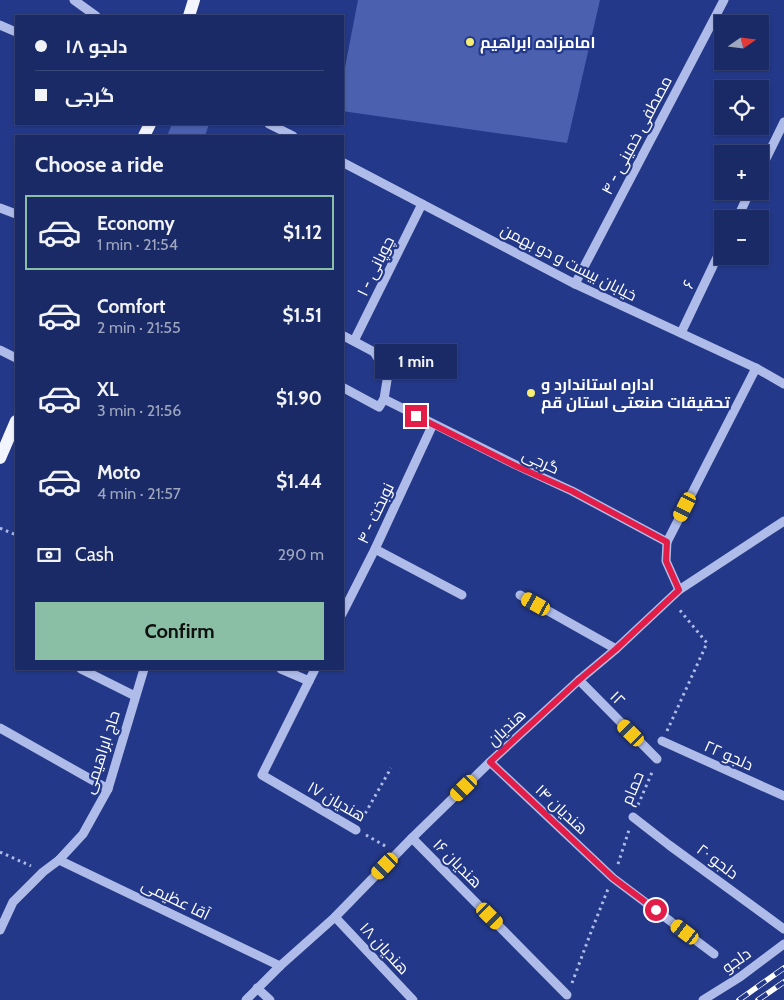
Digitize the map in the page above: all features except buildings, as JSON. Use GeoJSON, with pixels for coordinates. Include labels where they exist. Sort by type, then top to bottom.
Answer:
{"type":"FeatureCollection","features":[{"type":"Feature","properties":{"kind":"main road"},"geometry":{"type":"LineString","coordinates":[[189,15],[194,0]]}},
{"type":"Feature","properties":{"kind":"main road"},"geometry":{"type":"LineString","coordinates":[[0,458],[15,424]]}},
{"type":"Feature","properties":{"kind":"street"},"geometry":{"type":"LineString","coordinates":[[74,0],[95,15]]}},
{"type":"Feature","properties":{"kind":"street","name":"۴ - مصطفی خمینی"},"geometry":{"type":"LineString","coordinates":[[575,284],[724,0]]}},
{"type":"Feature","properties":{"kind":"street"},"geometry":{"type":"LineString","coordinates":[[0,25],[15,32]]}},
{"type":"Feature","properties":{"kind":"street"},"geometry":{"type":"LineString","coordinates":[[769,153],[784,122]]}},
{"type":"Feature","properties":{"kind":"street"},"geometry":{"type":"LineString","coordinates":[[271,125],[291,135]]}},
{"type":"Feature","properties":{"kind":"street","name":"خیابان بیست و دو بهمن"},"geometry":{"type":"LineString","coordinates":[[344,163],[575,284],[756,368],[784,384]]}},
{"type":"Feature","properties":{"kind":"street","name":"۱ - چوپانی"},"geometry":{"type":"LineString","coordinates":[[354,341],[422,204]]}},
{"type":"Feature","properties":{"kind":"street"},"geometry":{"type":"LineString","coordinates":[[0,208],[15,214]]}},
{"type":"Feature","properties":{"kind":"street","name":"۶"},"geometry":{"type":"LineString","coordinates":[[681,333],[714,265]]}},
{"type":"Feature","properties":{"kind":"street"},"geometry":{"type":"LineString","coordinates":[[344,336],[374,352],[388,374],[384,399],[379,406],[344,388]]}},
{"type":"Feature","properties":{"kind":"street"},"geometry":{"type":"LineString","coordinates":[[0,350],[15,358]]}},
{"type":"Feature","properties":{"kind":"street"},"geometry":{"type":"LineString","coordinates":[[679,590],[666,561],[667,542],[756,368]]}},
{"type":"Feature","properties":{"kind":"street","name":"گرجی"},"geometry":{"type":"LineString","coordinates":[[384,399],[516,466],[572,491],[667,542]]}},
{"type":"Feature","properties":{"kind":"street","name":"۴ - نوبخت"},"geometry":{"type":"LineString","coordinates":[[344,610],[375,549],[433,424]]}},
{"type":"Feature","properties":{"kind":"street","name":"هندیان"},"geometry":{"type":"LineString","coordinates":[[246,1000],[280,966],[335,917],[490,762],[670,598],[679,590],[784,521]]}},
{"type":"Feature","properties":{"kind":"street"},"geometry":{"type":"LineString","coordinates":[[375,549],[462,595]]}},
{"type":"Feature","properties":{"kind":"street"},"geometry":{"type":"LineString","coordinates":[[520,595],[616,649]]}},
{"type":"Feature","properties":{"kind":"street"},"geometry":{"type":"LineString","coordinates":[[83,670],[135,696]]}},
{"type":"Feature","properties":{"kind":"street","name":"حاج ابراهیمی"},"geometry":{"type":"LineString","coordinates":[[0,930],[13,902],[84,834],[108,788],[144,670]]}},
{"type":"Feature","properties":{"kind":"street"},"geometry":{"type":"LineString","coordinates":[[283,670],[309,681],[314,670]]}},
{"type":"Feature","properties":{"kind":"street","name":"۱۲"},"geometry":{"type":"LineString","coordinates":[[579,680],[657,759]]}},
{"type":"Feature","properties":{"kind":"street","name":"هندیان ۱۷"},"geometry":{"type":"LineString","coordinates":[[309,681],[262,775],[356,830]]}},
{"type":"Feature","properties":{"kind":"street"},"geometry":{"type":"LineString","coordinates":[[0,728],[108,788]]}},
{"type":"Feature","properties":{"kind":"street","name":"دلجو ۲۲"},"geometry":{"type":"LineString","coordinates":[[662,741],[784,796]]}},
{"type":"Feature","properties":{"kind":"street","name":"هندیان ۱۴"},"geometry":{"type":"LineString","coordinates":[[490,762],[613,878],[714,954]]}},
{"type":"Feature","properties":{"kind":"street","name":"دلجو ۲۰"},"geometry":{"type":"LineString","coordinates":[[634,817],[784,929]]}},
{"type":"Feature","properties":{"kind":"street","name":"هندیان ۱۶"},"geometry":{"type":"LineString","coordinates":[[412,838],[567,995]]}},
{"type":"Feature","properties":{"kind":"street","name":"آقا عظیمی"},"geometry":{"type":"LineString","coordinates":[[59,860],[280,966]]}},
{"type":"Feature","properties":{"kind":"street","name":"هندیان ۱۸"},"geometry":{"type":"LineString","coordinates":[[335,917],[413,1000]]}},
{"type":"Feature","properties":{"kind":"street","name":"دلجو"},"geometry":{"type":"LineString","coordinates":[[703,1000],[740,977],[784,944]]}},
{"type":"Feature","properties":{"kind":"street"},"geometry":{"type":"LineString","coordinates":[[257,988],[270,1000]]}},
{"type":"Feature","properties":{"kind":"path"},"geometry":{"type":"LineString","coordinates":[[0,528],[15,535]]}},
{"type":"Feature","properties":{"kind":"path"},"geometry":{"type":"LineString","coordinates":[[662,741],[706,644],[670,598]]}},
{"type":"Feature","properties":{"kind":"path","name":"حمام"},"geometry":{"type":"LineString","coordinates":[[567,995],[657,759]]}},
{"type":"Feature","properties":{"kind":"path"},"geometry":{"type":"LineString","coordinates":[[356,830],[391,768]]}},
{"type":"Feature","properties":{"kind":"path","name":"هندیان ۱۷"},"geometry":{"type":"LineString","coordinates":[[356,830],[397,853]]}},
{"type":"Feature","properties":{"kind":"path"},"geometry":{"type":"LineString","coordinates":[[0,852],[43,872]]}},
{"type":"Feature","properties":{"kind":"railway"},"geometry":{"type":"LineString","coordinates":[[739,1000],[784,968]]}},
{"type":"Feature","properties":{"kind":"railway"},"geometry":{"type":"LineString","coordinates":[[758,1000],[784,982]]}},
{"type":"Feature","properties":{"kind":"place","name":"امامزاده ابراهیم"},"geometry":{"type":"Point","coordinates":[470,42]}},
{"type":"Feature","properties":{"kind":"place","name":"اداره استاندارد و تحقیقات صنعتی استان قم"},"geometry":{"type":"Point","coordinates":[531,393]}},
{"type":"Feature","properties":{"kind":"route"},"geometry":{"type":"LineString","coordinates":[[416,416],[516,466],[572,491],[667,542],[666,561],[679,590],[490,762],[613,878],[656,910]]}}]}
